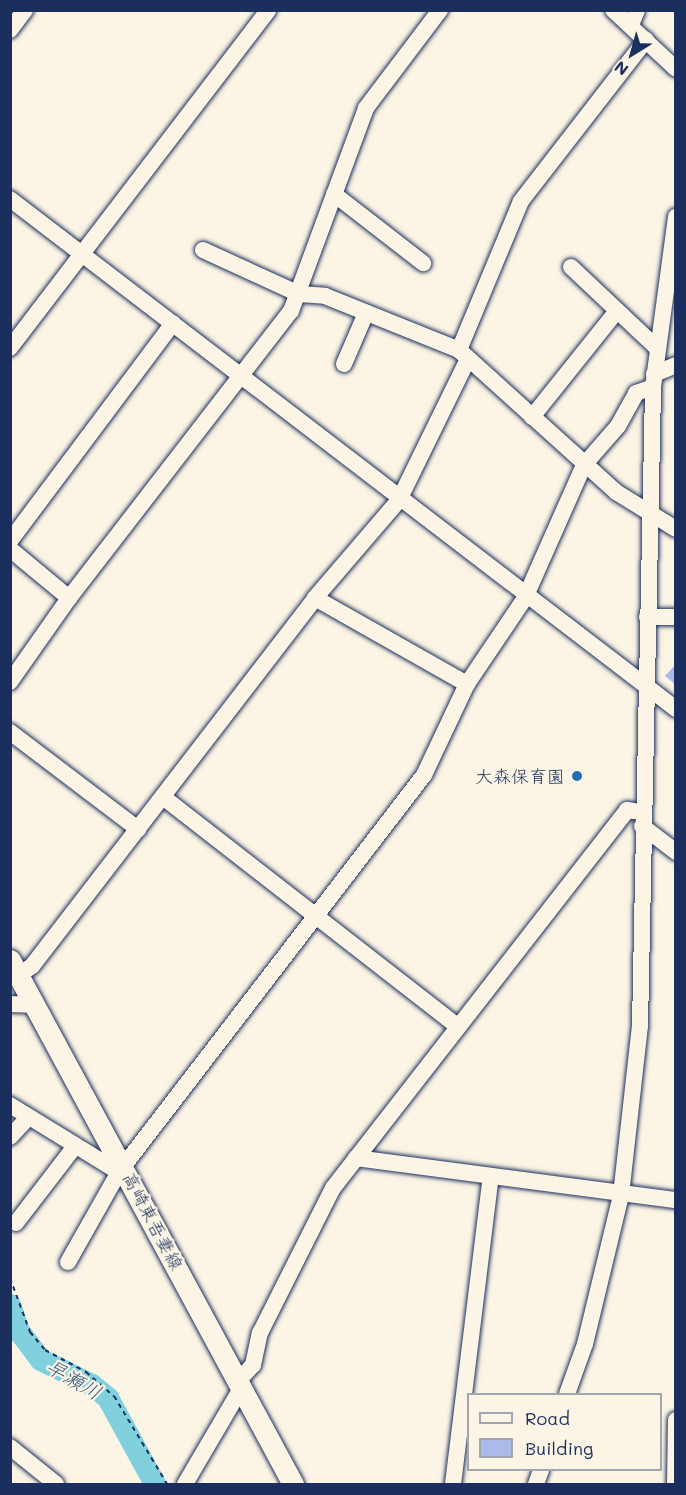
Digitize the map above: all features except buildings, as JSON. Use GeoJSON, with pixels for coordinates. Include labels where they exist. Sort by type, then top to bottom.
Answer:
{"type":"FeatureCollection","features":[{"type":"Feature","properties":{"kind":"main road","name":"高崎東吾妻線"},"geometry":{"type":"LineString","coordinates":[[15,967],[293,1485]]}},
{"type":"Feature","properties":{"kind":"street"},"geometry":{"type":"LineString","coordinates":[[10,30],[25,10]]}},
{"type":"Feature","properties":{"kind":"street"},"geometry":{"type":"LineString","coordinates":[[10,348],[268,10]]}},
{"type":"Feature","properties":{"kind":"street"},"geometry":{"type":"LineString","coordinates":[[10,682],[69,598],[241,378],[299,294],[366,108],[440,10]]}},
{"type":"Feature","properties":{"kind":"street"},"geometry":{"type":"LineString","coordinates":[[613,10],[634,18],[645,40],[675,69]]}},
{"type":"Feature","properties":{"kind":"street"},"geometry":{"type":"LineString","coordinates":[[15,967],[32,966],[315,598],[399,500],[463,354],[521,201],[645,40]]}},
{"type":"Feature","properties":{"kind":"street"},"geometry":{"type":"LineString","coordinates":[[334,194],[423,263]]}},
{"type":"Feature","properties":{"kind":"street"},"geometry":{"type":"LineString","coordinates":[[10,199],[173,323],[525,598],[675,709]]}},
{"type":"Feature","properties":{"kind":"street"},"geometry":{"type":"LineString","coordinates":[[568,1393],[585,1344],[621,1195],[640,1026],[642,819],[653,380],[675,217]]}},
{"type":"Feature","properties":{"kind":"street"},"geometry":{"type":"LineString","coordinates":[[203,250],[299,294],[325,296],[463,354],[585,465],[675,530]]}},
{"type":"Feature","properties":{"kind":"street"},"geometry":{"type":"LineString","coordinates":[[571,267],[656,347]]}},
{"type":"Feature","properties":{"kind":"street"},"geometry":{"type":"LineString","coordinates":[[532,417],[617,311]]}},
{"type":"Feature","properties":{"kind":"street"},"geometry":{"type":"LineString","coordinates":[[344,364],[366,313]]}},
{"type":"Feature","properties":{"kind":"street"},"geometry":{"type":"LineString","coordinates":[[10,541],[173,323]]}},
{"type":"Feature","properties":{"kind":"street"},"geometry":{"type":"LineString","coordinates":[[68,1262],[122,1169],[424,775],[467,684],[525,598],[585,465],[618,426],[636,393],[675,365]]}},
{"type":"Feature","properties":{"kind":"street"},"geometry":{"type":"LineString","coordinates":[[10,549],[69,598]]}},
{"type":"Feature","properties":{"kind":"street"},"geometry":{"type":"LineString","coordinates":[[315,598],[467,684]]}},
{"type":"Feature","properties":{"kind":"street"},"geometry":{"type":"LineString","coordinates":[[647,617],[675,617]]}},
{"type":"Feature","properties":{"kind":"street"},"geometry":{"type":"LineString","coordinates":[[10,732],[138,829]]}},
{"type":"Feature","properties":{"kind":"street"},"geometry":{"type":"LineString","coordinates":[[163,797],[458,1027]]}},
{"type":"Feature","properties":{"kind":"street"},"geometry":{"type":"LineString","coordinates":[[185,1485],[240,1384],[253,1365],[260,1333],[320,1211],[356,1158],[627,810],[642,819],[675,852]]}},
{"type":"Feature","properties":{"kind":"street"},"geometry":{"type":"LineString","coordinates":[[10,1004],[36,1005]]}},
{"type":"Feature","properties":{"kind":"street"},"geometry":{"type":"LineString","coordinates":[[10,1105],[75,1146],[122,1169]]}},
{"type":"Feature","properties":{"kind":"street"},"geometry":{"type":"LineString","coordinates":[[10,1137],[28,1118]]}},
{"type":"Feature","properties":{"kind":"street"},"geometry":{"type":"LineString","coordinates":[[16,1223],[75,1146]]}},
{"type":"Feature","properties":{"kind":"street"},"geometry":{"type":"LineString","coordinates":[[356,1158],[621,1195],[675,1200]]}},
{"type":"Feature","properties":{"kind":"street"},"geometry":{"type":"LineString","coordinates":[[468,1393],[491,1176]]}},
{"type":"Feature","properties":{"kind":"street"},"geometry":{"type":"LineString","coordinates":[[453,1485],[467,1399]]}},
{"type":"Feature","properties":{"kind":"street"},"geometry":{"type":"LineString","coordinates":[[675,1420],[666,1445],[675,1485]]}},
{"type":"Feature","properties":{"kind":"street"},"geometry":{"type":"LineString","coordinates":[[10,1448],[56,1485]]}},
{"type":"Feature","properties":{"kind":"path"},"geometry":{"type":"LineString","coordinates":[[10,1278],[30,1332],[45,1350],[86,1372],[114,1396],[167,1485]]}},
{"type":"Feature","properties":{"kind":"waterway","name":"早瀬川"},"geometry":{"type":"LineString","coordinates":[[10,1305],[19,1331],[41,1360],[92,1385],[108,1398],[155,1484]]}},
{"type":"Feature","properties":{"kind":"place","name":"大森保育園"},"geometry":{"type":"Point","coordinates":[577,776]}}]}
